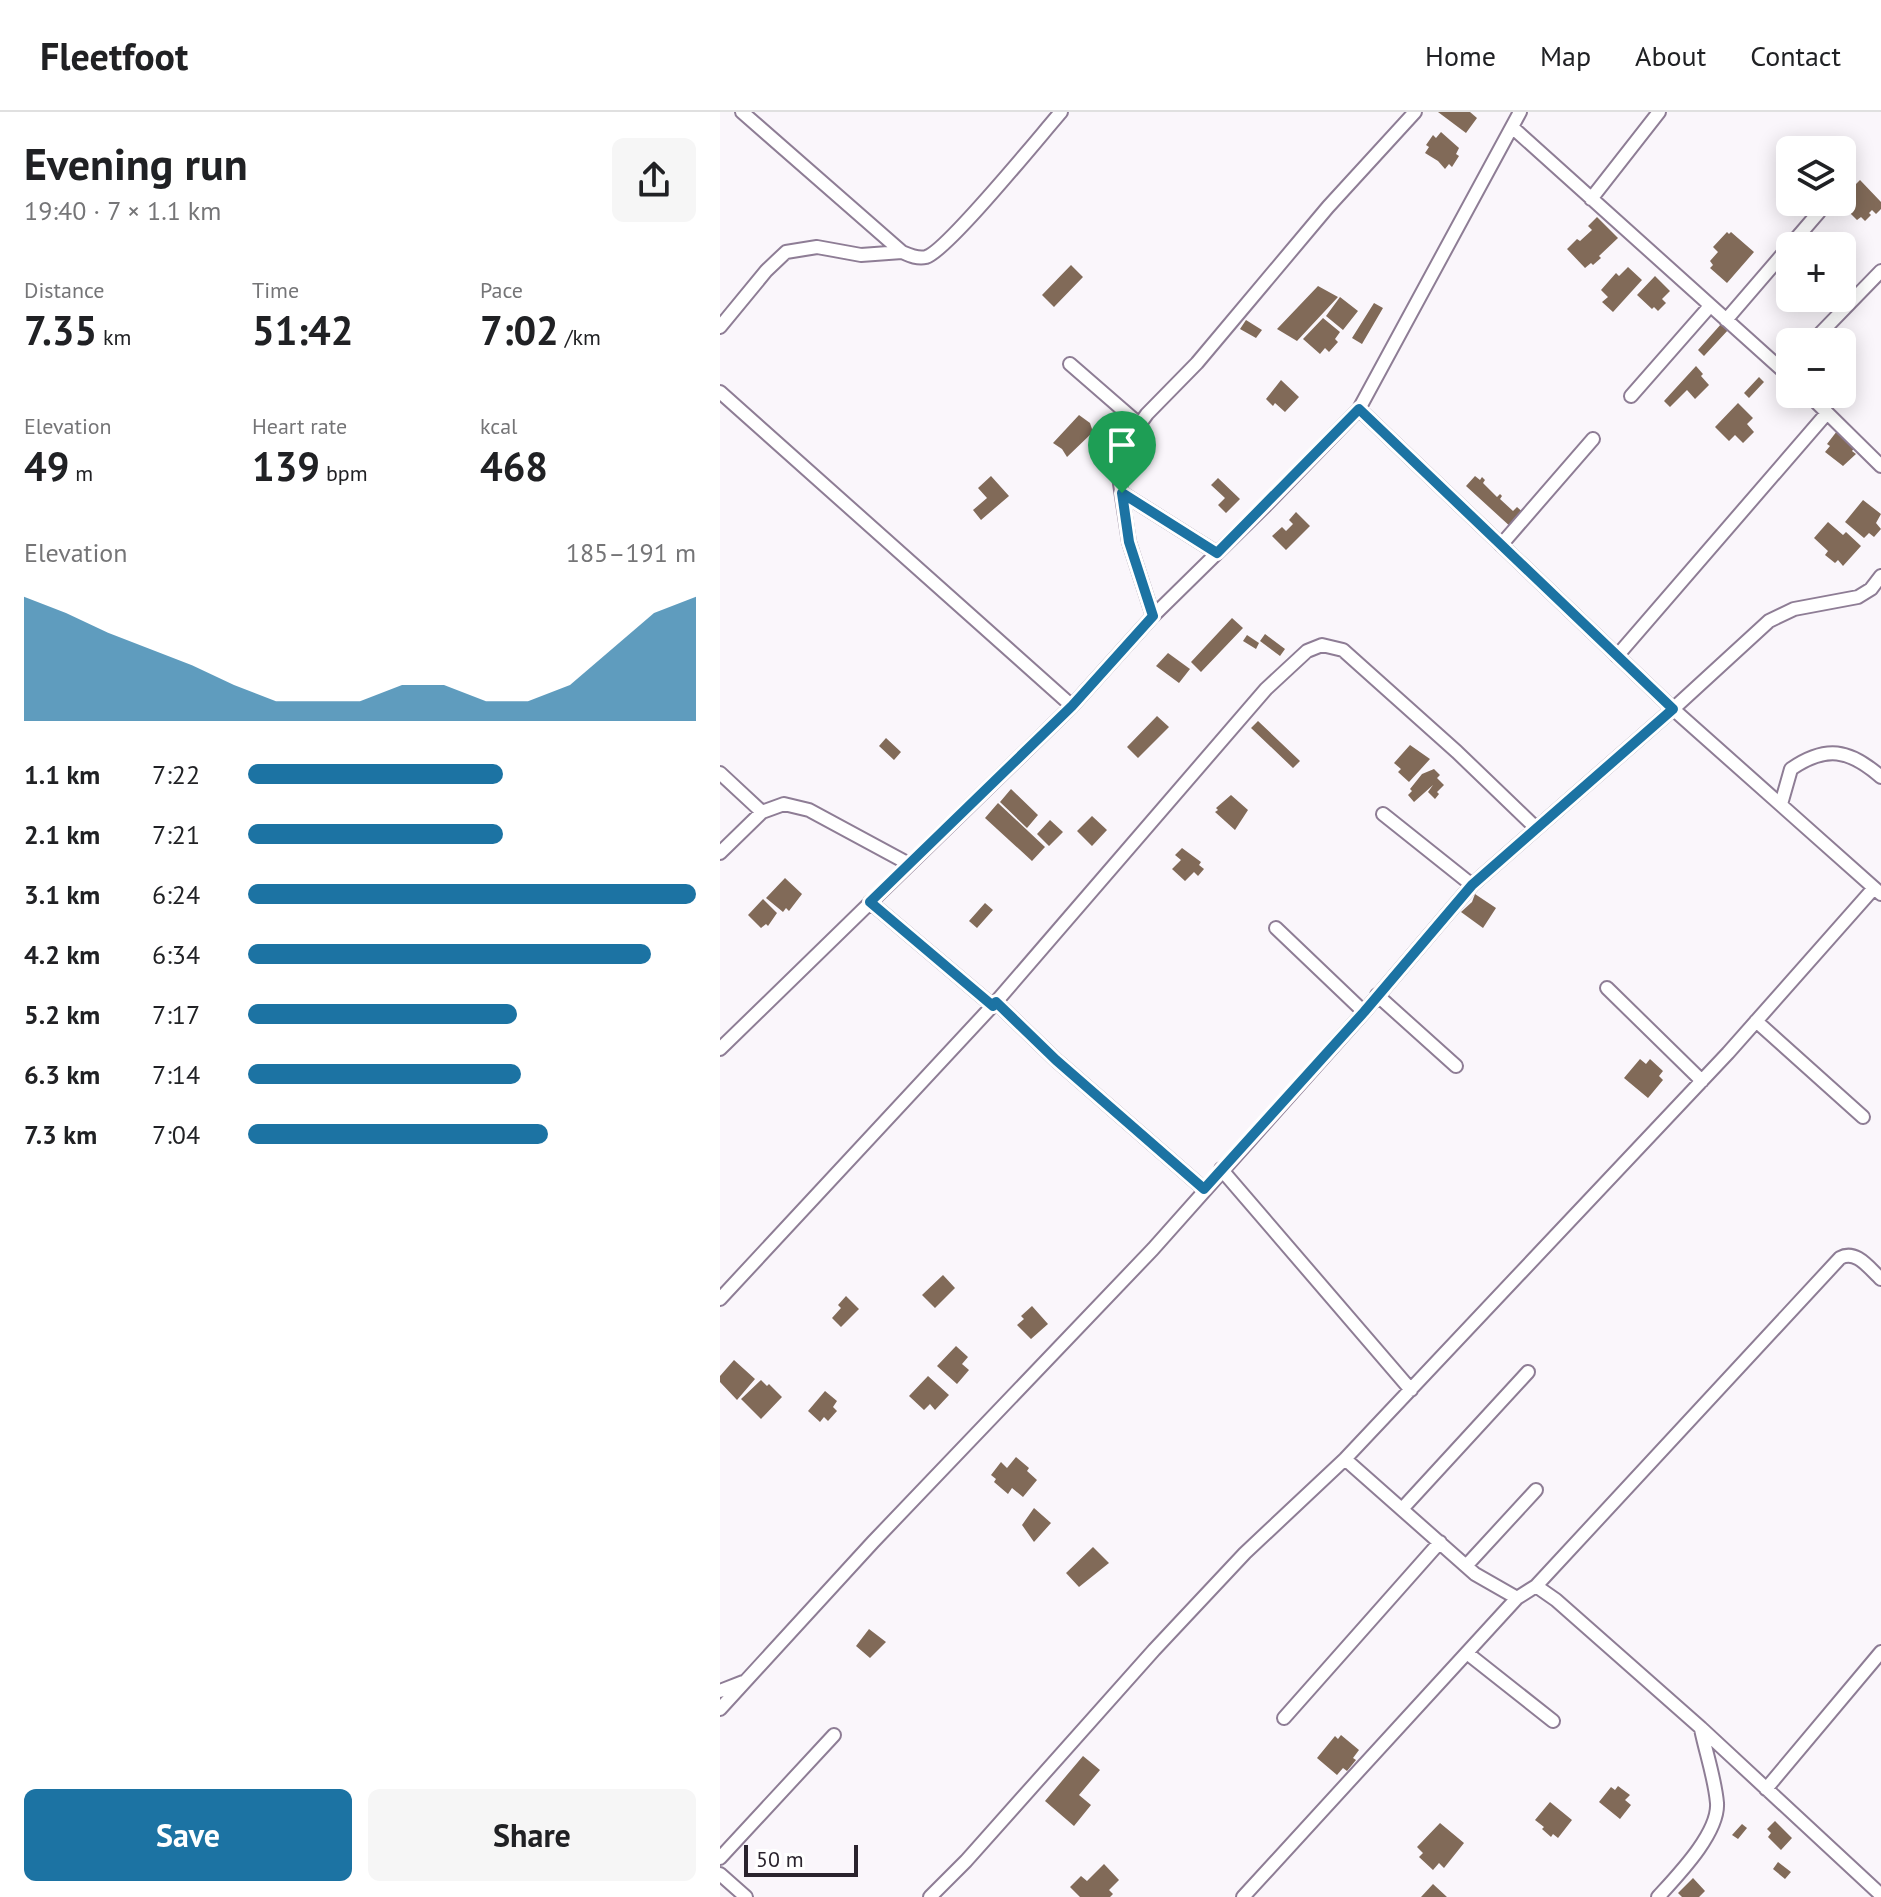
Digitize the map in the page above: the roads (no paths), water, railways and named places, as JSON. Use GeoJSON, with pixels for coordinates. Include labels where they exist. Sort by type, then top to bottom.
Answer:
{"type":"FeatureCollection","features":[{"type":"Feature","properties":{"kind":"street"},"geometry":{"type":"LineString","coordinates":[[742,112],[911,257],[927,257],[950,239],[1061,112]]}},
{"type":"Feature","properties":{"kind":"street"},"geometry":{"type":"LineString","coordinates":[[1153,616],[1129,542],[1119,477],[1124,446],[1139,424],[1197,363],[1328,207],[1415,112]]}},
{"type":"Feature","properties":{"kind":"street"},"geometry":{"type":"LineString","coordinates":[[720,1049],[1072,706],[1153,616],[1359,409],[1520,112]]}},
{"type":"Feature","properties":{"kind":"street"},"geometry":{"type":"LineString","coordinates":[[1591,199],[1659,112]]}},
{"type":"Feature","properties":{"kind":"street"},"geometry":{"type":"LineString","coordinates":[[1512,127],[1710,306],[1776,361]]}},
{"type":"Feature","properties":{"kind":"street"},"geometry":{"type":"LineString","coordinates":[[1726,320],[1816,216]]}},
{"type":"Feature","properties":{"kind":"street"},"geometry":{"type":"LineString","coordinates":[[720,327],[766,271],[786,252],[817,247],[861,255],[902,252]]}},
{"type":"Feature","properties":{"kind":"street"},"geometry":{"type":"LineString","coordinates":[[1826,328],[1881,271]]}},
{"type":"Feature","properties":{"kind":"street"},"geometry":{"type":"LineString","coordinates":[[1631,396],[1710,306]]}},
{"type":"Feature","properties":{"kind":"street"},"geometry":{"type":"LineString","coordinates":[[1070,364],[1139,424]]}},
{"type":"Feature","properties":{"kind":"street"},"geometry":{"type":"LineString","coordinates":[[720,392],[1072,706]]}},
{"type":"Feature","properties":{"kind":"street"},"geometry":{"type":"LineString","coordinates":[[1822,408],[1881,466]]}},
{"type":"Feature","properties":{"kind":"street"},"geometry":{"type":"LineString","coordinates":[[930,1897],[966,1861],[1154,1650],[1235,1564],[1345,1459],[1411,1390],[1877,891],[1673,709],[1359,409]]}},
{"type":"Feature","properties":{"kind":"street"},"geometry":{"type":"LineString","coordinates":[[1617,656],[1827,413]]}},
{"type":"Feature","properties":{"kind":"street"},"geometry":{"type":"LineString","coordinates":[[1501,545],[1593,439]]}},
{"type":"Feature","properties":{"kind":"street"},"geometry":{"type":"LineString","coordinates":[[1122,493],[1217,553]]}},
{"type":"Feature","properties":{"kind":"street"},"geometry":{"type":"LineString","coordinates":[[720,1709],[873,1542],[1153,1249],[1221,1169],[1364,1012],[1472,885],[1769,621],[1794,609],[1858,597],[1871,589],[1881,576]]}},
{"type":"Feature","properties":{"kind":"street"},"geometry":{"type":"LineString","coordinates":[[720,1299],[995,1004],[1266,689],[1307,651],[1322,645],[1343,650],[1535,827]]}},
{"type":"Feature","properties":{"kind":"street"},"geometry":{"type":"LineString","coordinates":[[1781,804],[1791,769],[1810,756],[1842,752],[1867,764],[1881,777]]}},
{"type":"Feature","properties":{"kind":"street"},"geometry":{"type":"LineString","coordinates":[[720,773],[762,812]]}},
{"type":"Feature","properties":{"kind":"street"},"geometry":{"type":"LineString","coordinates":[[720,853],[762,812],[784,804],[809,810],[909,864]]}},
{"type":"Feature","properties":{"kind":"street"},"geometry":{"type":"LineString","coordinates":[[1383,814],[1472,885]]}},
{"type":"Feature","properties":{"kind":"street"},"geometry":{"type":"LineString","coordinates":[[870,902],[995,1004],[1204,1189]]}},
{"type":"Feature","properties":{"kind":"street"},"geometry":{"type":"LineString","coordinates":[[1276,928],[1364,1012]]}},
{"type":"Feature","properties":{"kind":"street"},"geometry":{"type":"LineString","coordinates":[[1607,988],[1702,1081]]}},
{"type":"Feature","properties":{"kind":"street"},"geometry":{"type":"LineString","coordinates":[[1377,995],[1456,1066]]}},
{"type":"Feature","properties":{"kind":"street"},"geometry":{"type":"LineString","coordinates":[[1756,1021],[1863,1117]]}},
{"type":"Feature","properties":{"kind":"street"},"geometry":{"type":"LineString","coordinates":[[1221,1169],[1411,1390]]}},
{"type":"Feature","properties":{"kind":"street"},"geometry":{"type":"LineString","coordinates":[[1243,1897],[1517,1598],[1536,1586],[1840,1258],[1847,1254],[1855,1255],[1881,1279]]}},
{"type":"Feature","properties":{"kind":"street"},"geometry":{"type":"LineString","coordinates":[[1402,1509],[1528,1372]]}},
{"type":"Feature","properties":{"kind":"street"},"geometry":{"type":"LineString","coordinates":[[1345,1459],[1466,1566],[1517,1598]]}},
{"type":"Feature","properties":{"kind":"street"},"geometry":{"type":"LineString","coordinates":[[1466,1566],[1536,1490]]}},
{"type":"Feature","properties":{"kind":"street"},"geometry":{"type":"LineString","coordinates":[[1284,1718],[1440,1542]]}},
{"type":"Feature","properties":{"kind":"street"},"geometry":{"type":"LineString","coordinates":[[1536,1586],[1556,1600],[1701,1728],[1881,1895]]}},
{"type":"Feature","properties":{"kind":"street"},"geometry":{"type":"LineString","coordinates":[[1766,1789],[1881,1652]]}},
{"type":"Feature","properties":{"kind":"street"},"geometry":{"type":"LineString","coordinates":[[1467,1653],[1553,1721]]}},
{"type":"Feature","properties":{"kind":"street"},"geometry":{"type":"LineString","coordinates":[[720,1691],[746,1681]]}},
{"type":"Feature","properties":{"kind":"street"},"geometry":{"type":"LineString","coordinates":[[1658,1897],[1705,1840],[1714,1822],[1717,1804],[1701,1728]]}},
{"type":"Feature","properties":{"kind":"street"},"geometry":{"type":"LineString","coordinates":[[720,1858],[834,1735]]}},
{"type":"Feature","properties":{"kind":"street"},"geometry":{"type":"LineString","coordinates":[[720,1874],[746,1897]]}}]}
